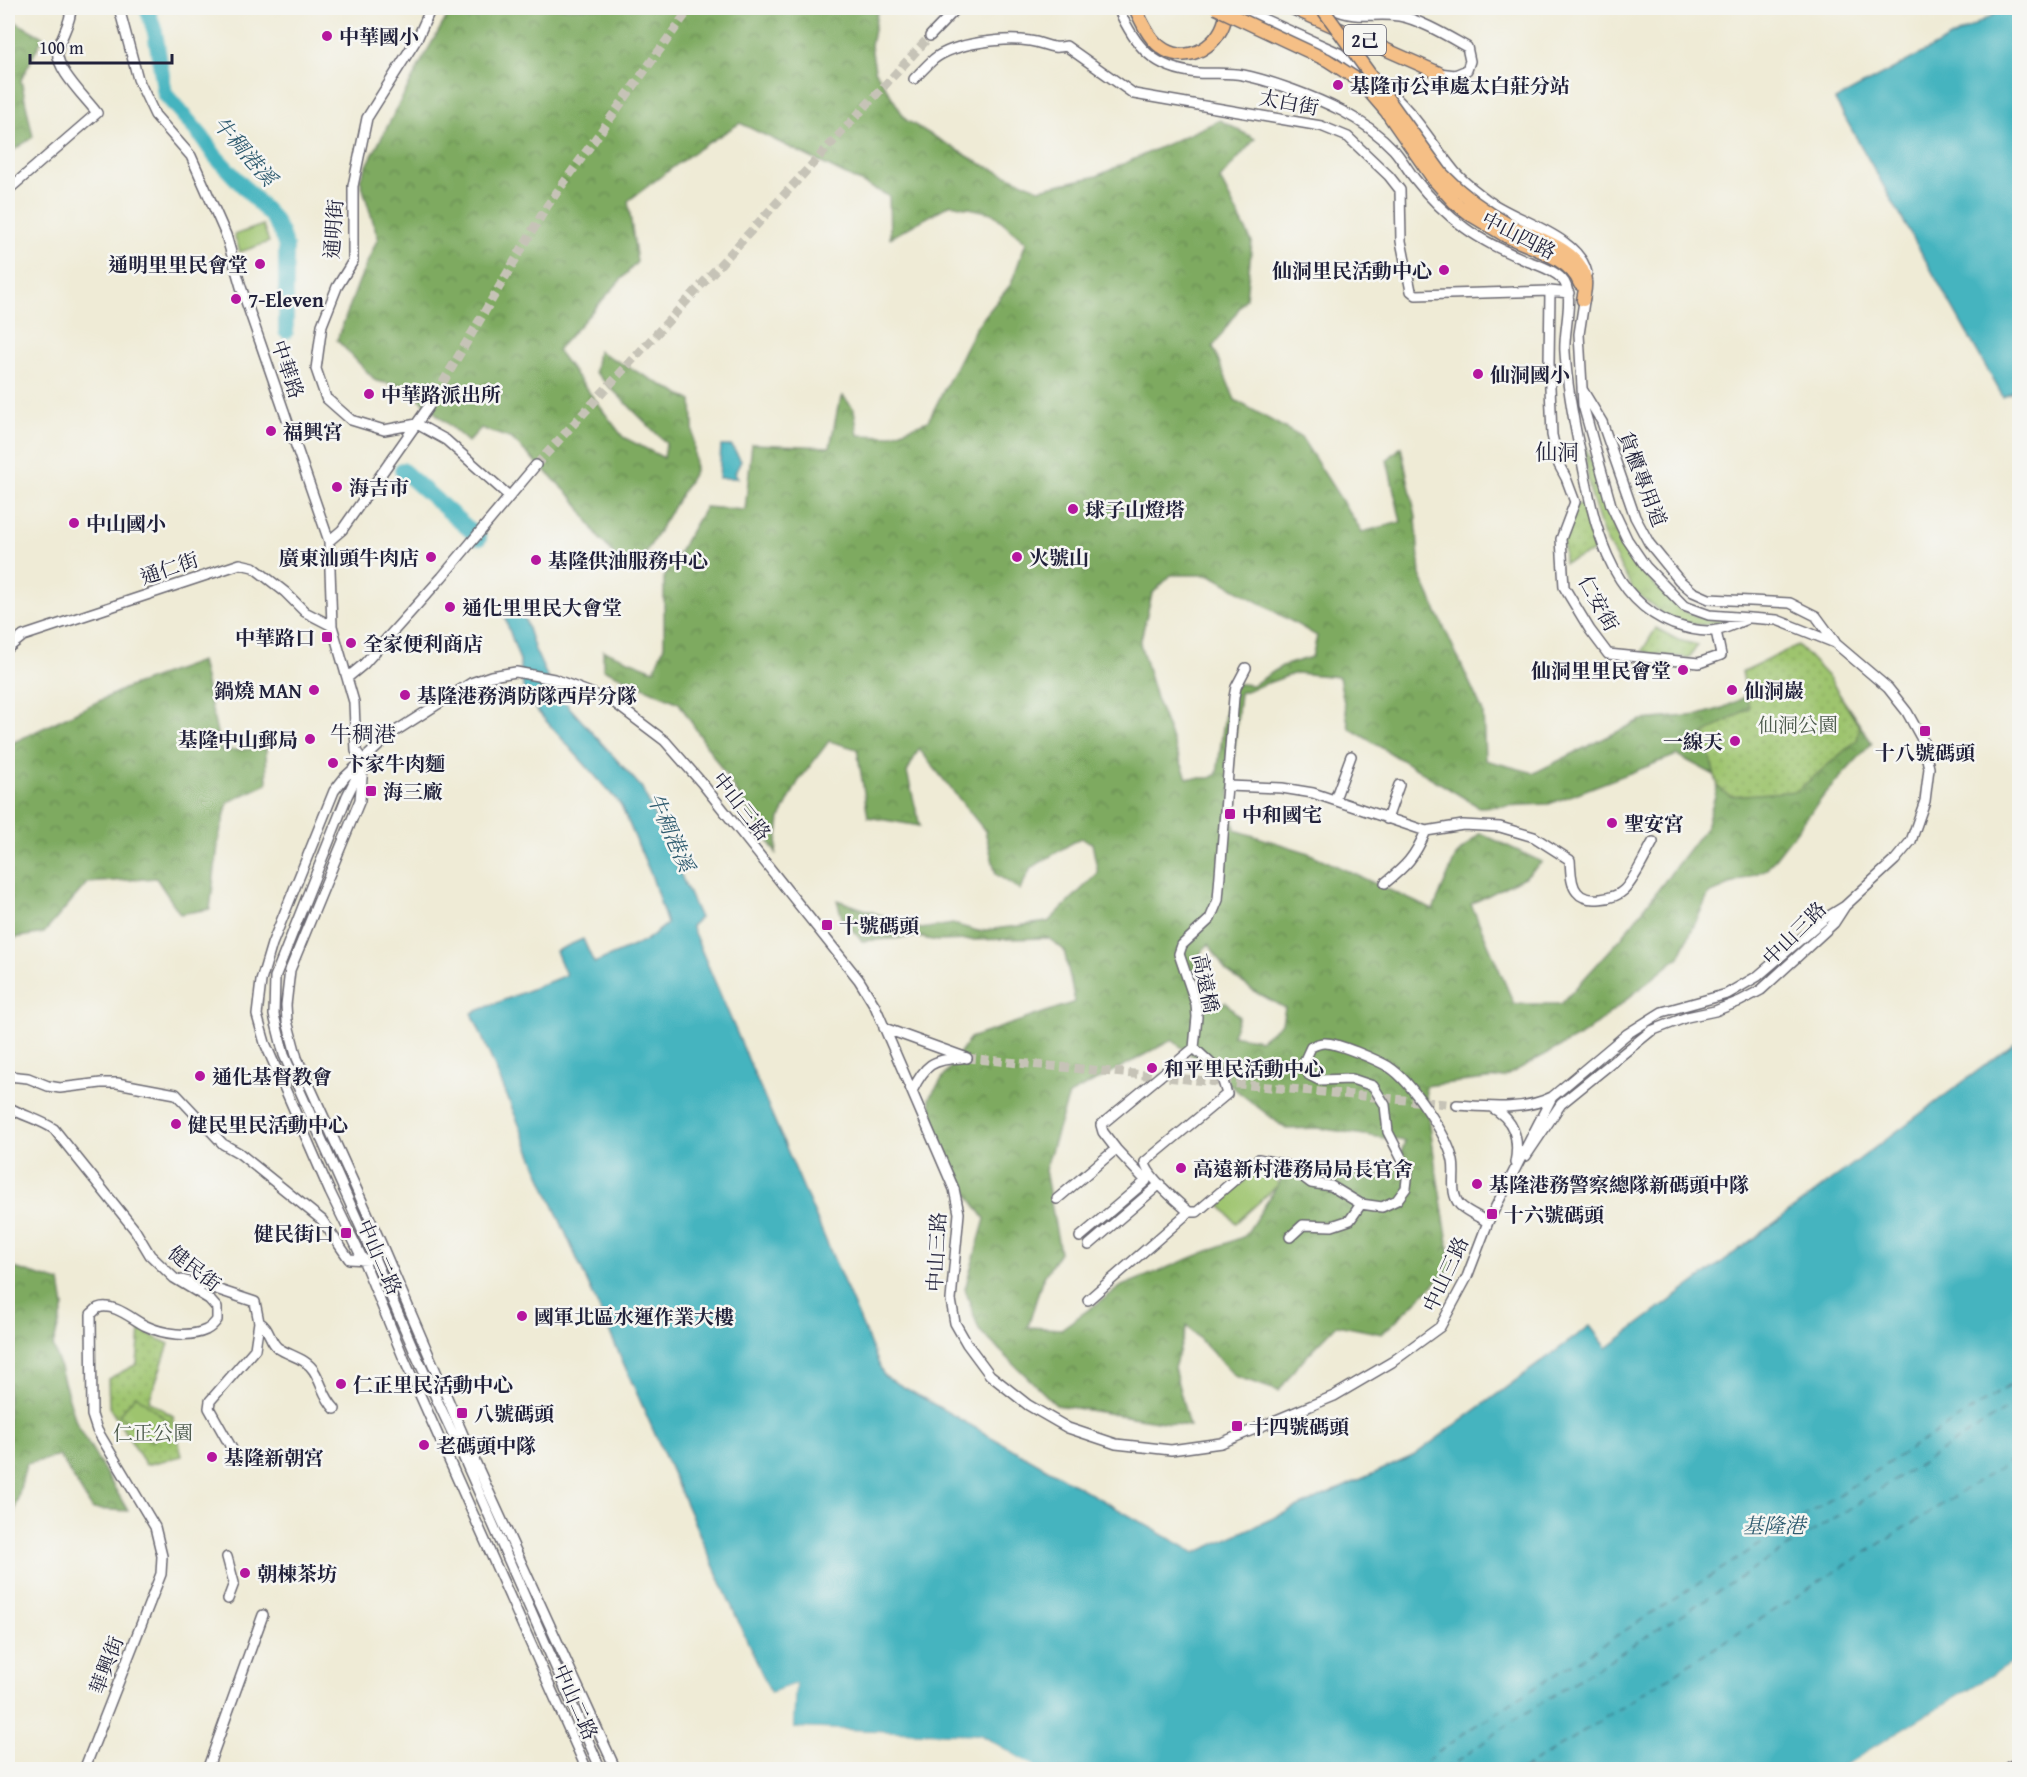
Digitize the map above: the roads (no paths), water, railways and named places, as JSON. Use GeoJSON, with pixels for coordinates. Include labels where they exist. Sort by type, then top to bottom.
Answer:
{"type":"FeatureCollection","features":[{"type":"Feature","properties":{"kind":"main road"},"geometry":{"type":"LineString","coordinates":[[1135,8],[1148,33],[1160,47],[1172,53],[1186,54],[1201,50],[1214,41],[1224,24],[1226,8]]}},
{"type":"Feature","properties":{"kind":"main road"},"geometry":{"type":"LineString","coordinates":[[1216,8],[1345,70],[1374,95],[1428,172],[1454,202],[1488,226],[1548,250],[1569,254],[1581,267],[1585,281],[1583,300]]}},
{"type":"Feature","properties":{"kind":"main road","name":"2己"},"geometry":{"type":"LineString","coordinates":[[1292,8],[1439,68]]}},
{"type":"Feature","properties":{"kind":"main road","name":"2己"},"geometry":{"type":"LineString","coordinates":[[1311,8],[1439,68]]}},
{"type":"Feature","properties":{"kind":"main road"},"geometry":{"type":"LineString","coordinates":[[1322,8],[1428,157],[1454,187],[1494,217],[1548,250]]}},
{"type":"Feature","properties":{"kind":"main road"},"geometry":{"type":"LineString","coordinates":[[2008,1770],[2019,1762]]}},
{"type":"Feature","properties":{"kind":"street"},"geometry":{"type":"LineString","coordinates":[[8,190],[97,112],[59,66],[57,51],[71,17],[71,8]]}},
{"type":"Feature","properties":{"kind":"street","name":"中華路"},"geometry":{"type":"LineString","coordinates":[[119,8],[138,79],[155,115],[191,156],[221,224],[329,541],[332,626],[354,702],[356,750],[364,762]]}},
{"type":"Feature","properties":{"kind":"street","name":"通明街"},"geometry":{"type":"LineString","coordinates":[[417,424],[384,430],[351,420],[326,398],[316,369],[322,325],[337,287],[353,261],[353,186],[367,118],[418,37],[431,8]]}},
{"type":"Feature","properties":{"kind":"street"},"geometry":{"type":"LineString","coordinates":[[930,36],[957,8]]}},
{"type":"Feature","properties":{"kind":"street","name":"中山四路"},"geometry":{"type":"LineString","coordinates":[[1118,8],[1136,42],[1151,57],[1161,63],[1185,71],[1227,73],[1254,78],[1323,103],[1355,118],[1395,151],[1415,179],[1440,207],[1463,226],[1496,247],[1555,273],[1562,278],[1569,293]]}},
{"type":"Feature","properties":{"kind":"street","name":"中山三路"},"geometry":{"type":"LineString","coordinates":[[516,672],[550,678],[612,701],[665,741],[701,782],[859,980],[875,1006],[954,1189],[959,1213],[951,1300],[955,1323],[966,1344],[990,1376],[1028,1405],[1068,1428],[1116,1444],[1171,1450],[1221,1443],[1334,1396],[1392,1362],[1440,1327],[1467,1277],[1488,1222],[1552,1097],[1627,1034],[1662,1012],[1727,994],[1758,976],[1824,918],[1845,906],[1895,860],[1911,841],[1925,801],[1929,768],[1923,741],[1907,711],[1888,688],[1835,643],[1777,620],[1709,615],[1684,606],[1646,567],[1627,539],[1611,505],[1582,405],[1579,334],[1588,278],[1584,262],[1578,253],[1572,247],[1488,201],[1457,174],[1391,92],[1339,53],[1239,8]]}},
{"type":"Feature","properties":{"kind":"street"},"geometry":{"type":"LineString","coordinates":[[1331,8],[1346,15],[1400,16],[1444,34],[1467,47],[1470,61],[1467,70],[1455,75],[1439,68]]}},
{"type":"Feature","properties":{"kind":"street","name":"太白街"},"geometry":{"type":"LineString","coordinates":[[914,79],[935,59],[945,53],[991,40],[1032,41],[1054,49],[1066,46],[1134,93],[1321,126],[1348,137],[1389,176],[1400,190],[1401,241],[1411,291],[1416,295],[1550,291],[1569,293]]}},
{"type":"Feature","properties":{"kind":"street","name":"仁安街"},"geometry":{"type":"LineString","coordinates":[[1550,291],[1548,363],[1552,435],[1559,465],[1575,502],[1561,539],[1564,587],[1590,630],[1608,654],[1699,663],[1722,655],[1716,631]]}},
{"type":"Feature","properties":{"kind":"street"},"geometry":{"type":"LineString","coordinates":[[1569,293],[1564,335],[1570,408],[1596,529],[1624,586],[1639,604],[1659,618],[1683,627],[1716,631],[1750,618]]}},
{"type":"Feature","properties":{"kind":"street","name":"貨櫃專用道"},"geometry":{"type":"LineString","coordinates":[[1581,387],[1602,422],[1635,517],[1649,543],[1679,580],[1693,592],[1709,599],[1790,603],[1816,616],[1835,643]]}},
{"type":"Feature","properties":{"kind":"street"},"geometry":{"type":"LineString","coordinates":[[329,541],[342,530],[429,406]]}},
{"type":"Feature","properties":{"kind":"street"},"geometry":{"type":"LineString","coordinates":[[417,424],[446,440],[509,496]]}},
{"type":"Feature","properties":{"kind":"street"},"geometry":{"type":"LineString","coordinates":[[347,678],[364,664],[536,465]]}},
{"type":"Feature","properties":{"kind":"street","name":"通仁街"},"geometry":{"type":"LineString","coordinates":[[8,648],[23,636],[240,564],[253,567],[285,592],[305,612],[332,626]]}},
{"type":"Feature","properties":{"kind":"street"},"geometry":{"type":"LineString","coordinates":[[1246,668],[1236,687],[1234,697],[1228,786],[1282,788],[1313,793],[1426,831],[1463,825],[1500,827],[1534,837],[1570,860],[1573,884],[1576,892],[1584,898],[1618,895],[1625,889],[1653,842]]}},
{"type":"Feature","properties":{"kind":"street","name":"中山二路"},"geometry":{"type":"LineString","coordinates":[[516,672],[491,676],[471,683],[450,695],[391,734],[364,762],[345,777],[334,791],[272,944],[261,981],[256,1015],[265,1043],[330,1192],[364,1262],[404,1359],[587,1770]]}},
{"type":"Feature","properties":{"kind":"street"},"geometry":{"type":"LineString","coordinates":[[1335,800],[1351,756]]}},
{"type":"Feature","properties":{"kind":"street","name":"中山二路"},"geometry":{"type":"LineString","coordinates":[[364,762],[360,800],[290,970],[286,1021],[297,1058],[467,1444],[616,1770]]}},
{"type":"Feature","properties":{"kind":"street","name":"中山二路"},"geometry":{"type":"LineString","coordinates":[[364,762],[347,795],[275,977],[274,1015],[284,1055],[601,1770]]}},
{"type":"Feature","properties":{"kind":"street"},"geometry":{"type":"LineString","coordinates":[[1387,819],[1399,785]]}},
{"type":"Feature","properties":{"kind":"street","name":"高遠橋"},"geometry":{"type":"LineString","coordinates":[[1194,1048],[1196,1004],[1179,954],[1182,945],[1210,919],[1218,900],[1228,786]]}},
{"type":"Feature","properties":{"kind":"street"},"geometry":{"type":"LineString","coordinates":[[1385,883],[1407,865],[1417,852],[1426,831]]}},
{"type":"Feature","properties":{"kind":"street","name":"中山三路"},"geometry":{"type":"LineString","coordinates":[[1514,1171],[1535,1145],[1561,1104],[1650,1031],[1687,1017],[1715,1011],[1761,990],[1834,923],[1845,906]]}},
{"type":"Feature","properties":{"kind":"street"},"geometry":{"type":"LineString","coordinates":[[884,1028],[967,1058],[939,1059],[923,1071],[912,1091]]}},
{"type":"Feature","properties":{"kind":"street"},"geometry":{"type":"LineString","coordinates":[[1088,1300],[1189,1212],[1197,1212],[1258,1159],[1287,1165],[1311,1183],[1330,1186],[1361,1204],[1382,1207],[1397,1200],[1406,1188],[1408,1171],[1388,1132],[1385,1105],[1373,1086],[1352,1079],[1319,1080],[1309,1075],[1305,1060],[1311,1047],[1322,1042],[1333,1044],[1389,1067],[1409,1086],[1440,1129],[1449,1148],[1454,1161],[1452,1180],[1455,1196],[1460,1205],[1488,1222]]}},
{"type":"Feature","properties":{"kind":"street"},"geometry":{"type":"LineString","coordinates":[[1080,1237],[1146,1181],[1116,1149],[1103,1132],[1101,1125],[1194,1048],[1220,1072],[1227,1094],[1145,1162],[1145,1167],[1189,1212]]}},
{"type":"Feature","properties":{"kind":"street"},"geometry":{"type":"LineString","coordinates":[[8,1077],[28,1078],[60,1088],[117,1083],[176,1094],[223,1144],[239,1153],[322,1220],[349,1259],[364,1262],[385,1255]]}},
{"type":"Feature","properties":{"kind":"street"},"geometry":{"type":"LineString","coordinates":[[1457,1105],[1489,1107],[1533,1104],[1552,1097]]}},
{"type":"Feature","properties":{"kind":"street","name":"健民街"},"geometry":{"type":"LineString","coordinates":[[8,1107],[18,1113],[39,1119],[54,1129],[135,1230],[150,1256],[174,1278],[209,1299],[217,1308],[217,1320],[208,1329],[196,1333],[171,1334],[147,1326],[128,1314],[109,1308],[99,1308],[91,1314],[92,1415],[97,1430],[155,1527],[162,1556],[161,1574]]}},
{"type":"Feature","properties":{"kind":"street"},"geometry":{"type":"LineString","coordinates":[[1489,1107],[1509,1119],[1514,1129],[1517,1154],[1514,1171]]}},
{"type":"Feature","properties":{"kind":"street"},"geometry":{"type":"LineString","coordinates":[[1057,1199],[1116,1149]]}},
{"type":"Feature","properties":{"kind":"street"},"geometry":{"type":"LineString","coordinates":[[1089,1245],[1160,1184]]}},
{"type":"Feature","properties":{"kind":"street"},"geometry":{"type":"LineString","coordinates":[[1290,1237],[1303,1225],[1332,1226],[1350,1220],[1361,1204]]}},
{"type":"Feature","properties":{"kind":"street"},"geometry":{"type":"LineString","coordinates":[[174,1278],[255,1302],[259,1322],[255,1349],[210,1401],[210,1408],[236,1456]]}},
{"type":"Feature","properties":{"kind":"street"},"geometry":{"type":"LineString","coordinates":[[259,1322],[266,1326],[276,1347],[298,1357],[314,1370],[327,1401],[335,1409]]}},
{"type":"Feature","properties":{"kind":"street"},"geometry":{"type":"LineString","coordinates":[[227,1557],[234,1583],[228,1599]]}},
{"type":"Feature","properties":{"kind":"street","name":"華興街"},"geometry":{"type":"LineString","coordinates":[[84,1770],[161,1574]]}},
{"type":"Feature","properties":{"kind":"street"},"geometry":{"type":"LineString","coordinates":[[207,1770],[263,1616]]}},
{"type":"Feature","properties":{"kind":"water"},"geometry":{"type":"Polygon","coordinates":[[[2006,8],[2020,8],[2020,388],[2003,397],[1835,100],[2006,8]]]}},
{"type":"Feature","properties":{"kind":"water"},"geometry":{"type":"Polygon","coordinates":[[[721,446],[732,446],[741,461],[735,473],[738,478],[719,478],[721,446]]]}},
{"type":"Feature","properties":{"kind":"water","name":"基隆港"},"geometry":{"type":"Polygon","coordinates":[[[522,610],[535,650],[553,689],[642,788],[700,918],[691,926],[884,1376],[1195,1553],[1413,1456],[1590,1326],[1607,1348],[2019,1040],[2019,1659],[1838,1769],[1039,1770],[981,1735],[793,1728],[795,1684],[770,1693],[550,1198],[472,1013],[566,975],[556,951],[583,939],[594,963],[645,941],[667,924],[652,877],[621,805],[531,704],[524,691],[520,661],[505,618],[522,610]]]}},
{"type":"Feature","properties":{"kind":"waterway","name":"牛稠港溪"},"geometry":{"type":"LineString","coordinates":[[147,8],[155,32],[165,94],[202,137],[215,156],[273,218],[281,233],[286,247],[286,331]]}},
{"type":"Feature","properties":{"kind":"waterway","name":"牛稠港溪"},"geometry":{"type":"LineString","coordinates":[[402,470],[479,538]]}},
{"type":"Feature","properties":{"kind":"tunnel"},"geometry":{"type":"LineString","coordinates":[[429,406],[547,206],[690,8]]}},
{"type":"Feature","properties":{"kind":"tunnel"},"geometry":{"type":"LineString","coordinates":[[536,465],[930,36]]}},
{"type":"Feature","properties":{"kind":"tunnel"},"geometry":{"type":"LineString","coordinates":[[967,1058],[1457,1105]]}},
{"type":"Feature","properties":{"kind":"place","name":"中華國小"},"geometry":{"type":"Point","coordinates":[327,36]}},
{"type":"Feature","properties":{"kind":"place","name":"基隆市公車處太白莊分站"},"geometry":{"type":"Point","coordinates":[1338,85]}},
{"type":"Feature","properties":{"kind":"place","name":"通明里里民會堂"},"geometry":{"type":"Point","coordinates":[260,264]}},
{"type":"Feature","properties":{"kind":"place","name":"仙洞里民活動中心"},"geometry":{"type":"Point","coordinates":[1444,270]}},
{"type":"Feature","properties":{"kind":"place","name":"7-Eleven"},"geometry":{"type":"Point","coordinates":[236,299]}},
{"type":"Feature","properties":{"kind":"place","name":"仙洞國小"},"geometry":{"type":"Point","coordinates":[1478,374]}},
{"type":"Feature","properties":{"kind":"place","name":"中華路派出所"},"geometry":{"type":"Point","coordinates":[369,394]}},
{"type":"Feature","properties":{"kind":"place","name":"福興宮"},"geometry":{"type":"Point","coordinates":[271,431]}},
{"type":"Feature","properties":{"kind":"place","name":"海吉市"},"geometry":{"type":"Point","coordinates":[337,487]}},
{"type":"Feature","properties":{"kind":"place","name":"球子山燈塔"},"geometry":{"type":"Point","coordinates":[1073,509]}},
{"type":"Feature","properties":{"kind":"place","name":"中山國小"},"geometry":{"type":"Point","coordinates":[74,523]}},
{"type":"Feature","properties":{"kind":"place","name":"廣東汕頭牛肉店"},"geometry":{"type":"Point","coordinates":[431,557]}},
{"type":"Feature","properties":{"kind":"place","name":"火號山"},"geometry":{"type":"Point","coordinates":[1017,557]}},
{"type":"Feature","properties":{"kind":"place","name":"基隆供油服務中心"},"geometry":{"type":"Point","coordinates":[536,560]}},
{"type":"Feature","properties":{"kind":"place","name":"通化里里民大會堂"},"geometry":{"type":"Point","coordinates":[450,607]}},
{"type":"Feature","properties":{"kind":"place","name":"中華路口"},"geometry":{"type":"Point","coordinates":[327,637]}},
{"type":"Feature","properties":{"kind":"place","name":"全家便利商店"},"geometry":{"type":"Point","coordinates":[351,643]}},
{"type":"Feature","properties":{"kind":"place","name":"仙洞里里民會堂"},"geometry":{"type":"Point","coordinates":[1683,670]}},
{"type":"Feature","properties":{"kind":"place","name":"鍋燒 MAN"},"geometry":{"type":"Point","coordinates":[314,690]}},
{"type":"Feature","properties":{"kind":"place","name":"仙洞巖"},"geometry":{"type":"Point","coordinates":[1732,690]}},
{"type":"Feature","properties":{"kind":"place","name":"基隆港務消防隊西岸分隊"},"geometry":{"type":"Point","coordinates":[405,695]}},
{"type":"Feature","properties":{"kind":"place","name":"十八號碼頭"},"geometry":{"type":"Point","coordinates":[1925,731]}},
{"type":"Feature","properties":{"kind":"place","name":"基隆中山郵局"},"geometry":{"type":"Point","coordinates":[310,739]}},
{"type":"Feature","properties":{"kind":"place","name":"一線天"},"geometry":{"type":"Point","coordinates":[1735,741]}},
{"type":"Feature","properties":{"kind":"place","name":"卞家牛肉麵"},"geometry":{"type":"Point","coordinates":[333,763]}},
{"type":"Feature","properties":{"kind":"place","name":"海三廠"},"geometry":{"type":"Point","coordinates":[371,791]}},
{"type":"Feature","properties":{"kind":"place","name":"中和國宅"},"geometry":{"type":"Point","coordinates":[1230,814]}},
{"type":"Feature","properties":{"kind":"place","name":"聖安宮"},"geometry":{"type":"Point","coordinates":[1612,823]}},
{"type":"Feature","properties":{"kind":"place","name":"十號碼頭"},"geometry":{"type":"Point","coordinates":[827,925]}},
{"type":"Feature","properties":{"kind":"place","name":"和平里民活動中心"},"geometry":{"type":"Point","coordinates":[1152,1068]}},
{"type":"Feature","properties":{"kind":"place","name":"通化基督教會"},"geometry":{"type":"Point","coordinates":[200,1076]}},
{"type":"Feature","properties":{"kind":"place","name":"健民里民活動中心"},"geometry":{"type":"Point","coordinates":[176,1124]}},
{"type":"Feature","properties":{"kind":"place","name":"高遠新村港務局局長官舍"},"geometry":{"type":"Point","coordinates":[1181,1168]}},
{"type":"Feature","properties":{"kind":"place","name":"基隆港務警察總隊新碼頭中隊"},"geometry":{"type":"Point","coordinates":[1477,1184]}},
{"type":"Feature","properties":{"kind":"place","name":"十六號碼頭"},"geometry":{"type":"Point","coordinates":[1492,1214]}},
{"type":"Feature","properties":{"kind":"place","name":"健民街口"},"geometry":{"type":"Point","coordinates":[346,1233]}},
{"type":"Feature","properties":{"kind":"place","name":"國軍北區水運作業大樓"},"geometry":{"type":"Point","coordinates":[522,1316]}},
{"type":"Feature","properties":{"kind":"place","name":"仁正里民活動中心"},"geometry":{"type":"Point","coordinates":[341,1384]}},
{"type":"Feature","properties":{"kind":"place","name":"八號碼頭"},"geometry":{"type":"Point","coordinates":[462,1413]}},
{"type":"Feature","properties":{"kind":"place","name":"十四號碼頭"},"geometry":{"type":"Point","coordinates":[1237,1426]}},
{"type":"Feature","properties":{"kind":"place","name":"老碼頭中隊"},"geometry":{"type":"Point","coordinates":[424,1445]}},
{"type":"Feature","properties":{"kind":"place","name":"基隆新朝宮"},"geometry":{"type":"Point","coordinates":[212,1457]}},
{"type":"Feature","properties":{"kind":"place","name":"朝棟茶坊"},"geometry":{"type":"Point","coordinates":[245,1573]}},
{"type":"Feature","properties":{"kind":"district","name":"仙洞"},"geometry":{"type":"Point","coordinates":[1557,452]}},
{"type":"Feature","properties":{"kind":"district","name":"牛稠港"},"geometry":{"type":"Point","coordinates":[363,734]}},
{"type":"Feature","properties":{"kind":"park label","name":"仙洞公園"},"geometry":{"type":"Point","coordinates":[1798,724]}},
{"type":"Feature","properties":{"kind":"park label","name":"仁正公園"},"geometry":{"type":"Point","coordinates":[153,1432]}}]}
